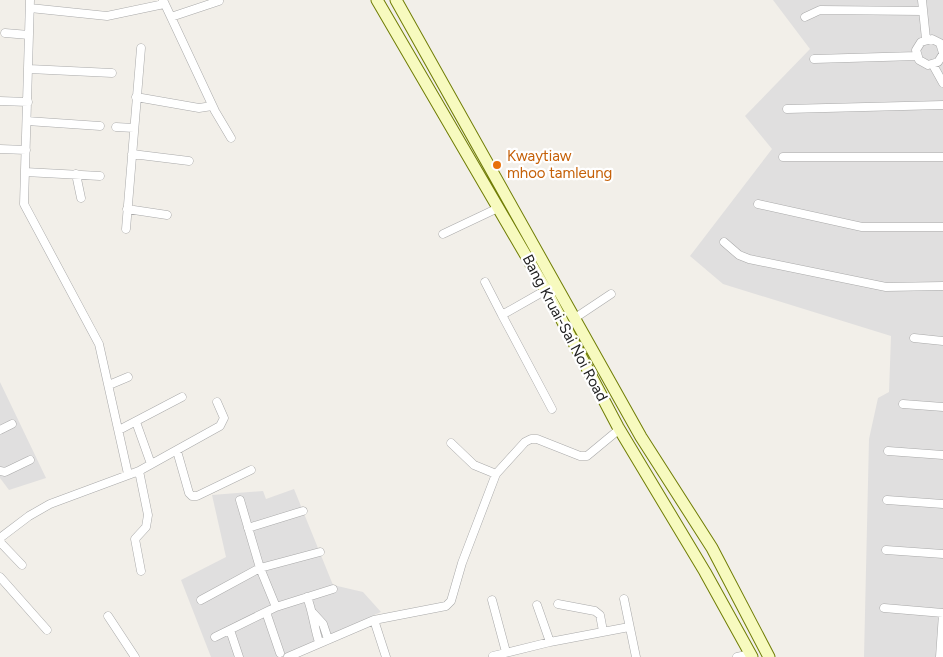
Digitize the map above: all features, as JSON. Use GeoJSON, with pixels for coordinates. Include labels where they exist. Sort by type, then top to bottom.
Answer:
{"type":"FeatureCollection","features":[{"type":"Feature","properties":{"kind":"main road","name":"Bang Kruai-Sai Noi Road"},"geometry":{"type":"LineString","coordinates":[[377,0],[546,290],[618,427],[705,572],[751,655]]}},
{"type":"Feature","properties":{"kind":"main road","name":"Bang Kruai-Sai Noi Road"},"geometry":{"type":"LineString","coordinates":[[396,0],[641,437],[712,548],[770,657]]}},
{"type":"Feature","properties":{"kind":"street"},"geometry":{"type":"LineString","coordinates":[[171,17],[219,0]]}},
{"type":"Feature","properties":{"kind":"street"},"geometry":{"type":"LineString","coordinates":[[922,0],[926,39]]}},
{"type":"Feature","properties":{"kind":"street"},"geometry":{"type":"LineString","coordinates":[[128,474],[103,357],[94,330],[24,204],[30,4],[107,16],[163,2],[212,106],[231,138]]}},
{"type":"Feature","properties":{"kind":"street"},"geometry":{"type":"LineString","coordinates":[[805,17],[820,10],[923,11]]}},
{"type":"Feature","properties":{"kind":"street"},"geometry":{"type":"LineString","coordinates":[[5,33],[29,35]]}},
{"type":"Feature","properties":{"kind":"street"},"geometry":{"type":"LineString","coordinates":[[926,39],[941,42],[942,59],[933,65],[923,64],[917,56],[918,46],[926,39]]}},
{"type":"Feature","properties":{"kind":"street"},"geometry":{"type":"LineString","coordinates":[[126,229],[141,48]]}},
{"type":"Feature","properties":{"kind":"street"},"geometry":{"type":"LineString","coordinates":[[814,59],[917,56]]}},
{"type":"Feature","properties":{"kind":"street"},"geometry":{"type":"LineString","coordinates":[[933,65],[942,78]]}},
{"type":"Feature","properties":{"kind":"street"},"geometry":{"type":"LineString","coordinates":[[29,68],[112,73]]}},
{"type":"Feature","properties":{"kind":"street"},"geometry":{"type":"LineString","coordinates":[[136,98],[199,108],[212,106]]}},
{"type":"Feature","properties":{"kind":"street"},"geometry":{"type":"LineString","coordinates":[[0,100],[28,102]]}},
{"type":"Feature","properties":{"kind":"street"},"geometry":{"type":"LineString","coordinates":[[787,109],[943,105]]}},
{"type":"Feature","properties":{"kind":"street"},"geometry":{"type":"LineString","coordinates":[[27,121],[100,126]]}},
{"type":"Feature","properties":{"kind":"street"},"geometry":{"type":"LineString","coordinates":[[116,127],[134,128]]}},
{"type":"Feature","properties":{"kind":"street"},"geometry":{"type":"LineString","coordinates":[[0,149],[26,150]]}},
{"type":"Feature","properties":{"kind":"street"},"geometry":{"type":"LineString","coordinates":[[132,154],[189,161]]}},
{"type":"Feature","properties":{"kind":"street"},"geometry":{"type":"LineString","coordinates":[[783,157],[943,157]]}},
{"type":"Feature","properties":{"kind":"street"},"geometry":{"type":"LineString","coordinates":[[25,172],[100,176]]}},
{"type":"Feature","properties":{"kind":"street"},"geometry":{"type":"LineString","coordinates":[[76,174],[81,198]]}},
{"type":"Feature","properties":{"kind":"street"},"geometry":{"type":"LineString","coordinates":[[758,204],[862,226],[943,227]]}},
{"type":"Feature","properties":{"kind":"street"},"geometry":{"type":"LineString","coordinates":[[443,234],[498,208]]}},
{"type":"Feature","properties":{"kind":"street"},"geometry":{"type":"LineString","coordinates":[[128,209],[167,215]]}},
{"type":"Feature","properties":{"kind":"street"},"geometry":{"type":"LineString","coordinates":[[724,242],[739,255],[886,287],[943,286]]}},
{"type":"Feature","properties":{"kind":"street"},"geometry":{"type":"LineString","coordinates":[[485,282],[552,409]]}},
{"type":"Feature","properties":{"kind":"street"},"geometry":{"type":"LineString","coordinates":[[502,315],[546,290]]}},
{"type":"Feature","properties":{"kind":"street"},"geometry":{"type":"LineString","coordinates":[[575,318],[611,294]]}},
{"type":"Feature","properties":{"kind":"street"},"geometry":{"type":"LineString","coordinates":[[914,338],[943,341]]}},
{"type":"Feature","properties":{"kind":"street"},"geometry":{"type":"LineString","coordinates":[[109,386],[128,377]]}},
{"type":"Feature","properties":{"kind":"street"},"geometry":{"type":"LineString","coordinates":[[119,430],[182,397]]}},
{"type":"Feature","properties":{"kind":"street"},"geometry":{"type":"LineString","coordinates":[[22,565],[1,536],[50,504],[139,471],[224,422],[217,402]]}},
{"type":"Feature","properties":{"kind":"street"},"geometry":{"type":"LineString","coordinates":[[903,404],[943,407]]}},
{"type":"Feature","properties":{"kind":"street"},"geometry":{"type":"LineString","coordinates":[[136,422],[151,464]]}},
{"type":"Feature","properties":{"kind":"street"},"geometry":{"type":"LineString","coordinates":[[0,430],[12,424]]}},
{"type":"Feature","properties":{"kind":"street"},"geometry":{"type":"LineString","coordinates":[[266,612],[284,655],[374,620],[446,606],[451,601],[462,564],[496,474],[525,442],[531,438],[537,439],[580,456],[587,456],[616,432],[618,427]]}},
{"type":"Feature","properties":{"kind":"street"},"geometry":{"type":"LineString","coordinates":[[450,443],[474,465],[496,474]]}},
{"type":"Feature","properties":{"kind":"street"},"geometry":{"type":"LineString","coordinates":[[176,451],[189,493],[192,496],[197,496],[251,470]]}},
{"type":"Feature","properties":{"kind":"street"},"geometry":{"type":"LineString","coordinates":[[888,451],[943,455]]}},
{"type":"Feature","properties":{"kind":"street"},"geometry":{"type":"LineString","coordinates":[[0,472],[5,472],[30,460]]}},
{"type":"Feature","properties":{"kind":"street"},"geometry":{"type":"LineString","coordinates":[[139,471],[148,515],[146,527],[135,539],[141,571]]}},
{"type":"Feature","properties":{"kind":"street"},"geometry":{"type":"LineString","coordinates":[[240,500],[260,568],[276,607]]}},
{"type":"Feature","properties":{"kind":"street"},"geometry":{"type":"LineString","coordinates":[[888,500],[943,504]]}},
{"type":"Feature","properties":{"kind":"street"},"geometry":{"type":"LineString","coordinates":[[248,528],[303,511]]}},
{"type":"Feature","properties":{"kind":"street"},"geometry":{"type":"LineString","coordinates":[[886,550],[943,554]]}},
{"type":"Feature","properties":{"kind":"street"},"geometry":{"type":"LineString","coordinates":[[201,600],[260,568],[320,552]]}},
{"type":"Feature","properties":{"kind":"street"},"geometry":{"type":"LineString","coordinates":[[0,577],[46,630]]}},
{"type":"Feature","properties":{"kind":"street"},"geometry":{"type":"LineString","coordinates":[[0,592],[8,586]]}},
{"type":"Feature","properties":{"kind":"street"},"geometry":{"type":"LineString","coordinates":[[215,637],[276,607],[333,589]]}},
{"type":"Feature","properties":{"kind":"street"},"geometry":{"type":"LineString","coordinates":[[307,597],[313,613],[314,628],[319,642]]}},
{"type":"Feature","properties":{"kind":"street"},"geometry":{"type":"LineString","coordinates":[[624,599],[636,657]]}},
{"type":"Feature","properties":{"kind":"street"},"geometry":{"type":"LineString","coordinates":[[492,600],[499,655],[550,642],[629,627]]}},
{"type":"Feature","properties":{"kind":"street"},"geometry":{"type":"LineString","coordinates":[[558,604],[595,610],[600,615],[603,631]]}},
{"type":"Feature","properties":{"kind":"street"},"geometry":{"type":"LineString","coordinates":[[538,605],[550,642]]}},
{"type":"Feature","properties":{"kind":"street"},"geometry":{"type":"LineString","coordinates":[[884,608],[943,614],[940,657]]}},
{"type":"Feature","properties":{"kind":"street"},"geometry":{"type":"LineString","coordinates":[[313,613],[323,624],[328,639]]}},
{"type":"Feature","properties":{"kind":"street"},"geometry":{"type":"LineString","coordinates":[[108,616],[135,657]]}},
{"type":"Feature","properties":{"kind":"street"},"geometry":{"type":"LineString","coordinates":[[374,620],[386,657]]}},
{"type":"Feature","properties":{"kind":"street"},"geometry":{"type":"LineString","coordinates":[[230,630],[239,657]]}},
{"type":"Feature","properties":{"kind":"street"},"geometry":{"type":"LineString","coordinates":[[737,657],[751,655]]}},
{"type":"Feature","properties":{"kind":"shaded area"},"geometry":{"type":"Polygon","coordinates":[[[773,0],[943,0],[943,657],[864,657],[869,439],[878,398],[889,392],[891,336],[723,284],[690,256],[772,149],[745,116],[810,49],[773,0]]]}},
{"type":"Feature","properties":{"kind":"shaded area"},"geometry":{"type":"Polygon","coordinates":[[[0,382],[46,478],[9,490],[0,478],[0,382]]]}},
{"type":"Feature","properties":{"kind":"shaded area"},"geometry":{"type":"Polygon","coordinates":[[[294,489],[333,585],[363,592],[381,612],[279,657],[211,657],[181,580],[226,557],[212,495],[263,491],[266,499],[294,489]]]}},
{"type":"Feature","properties":{"kind":"place","name":"Kwaytiaw mhoo tamleung"},"geometry":{"type":"Point","coordinates":[497,165]}}]}
